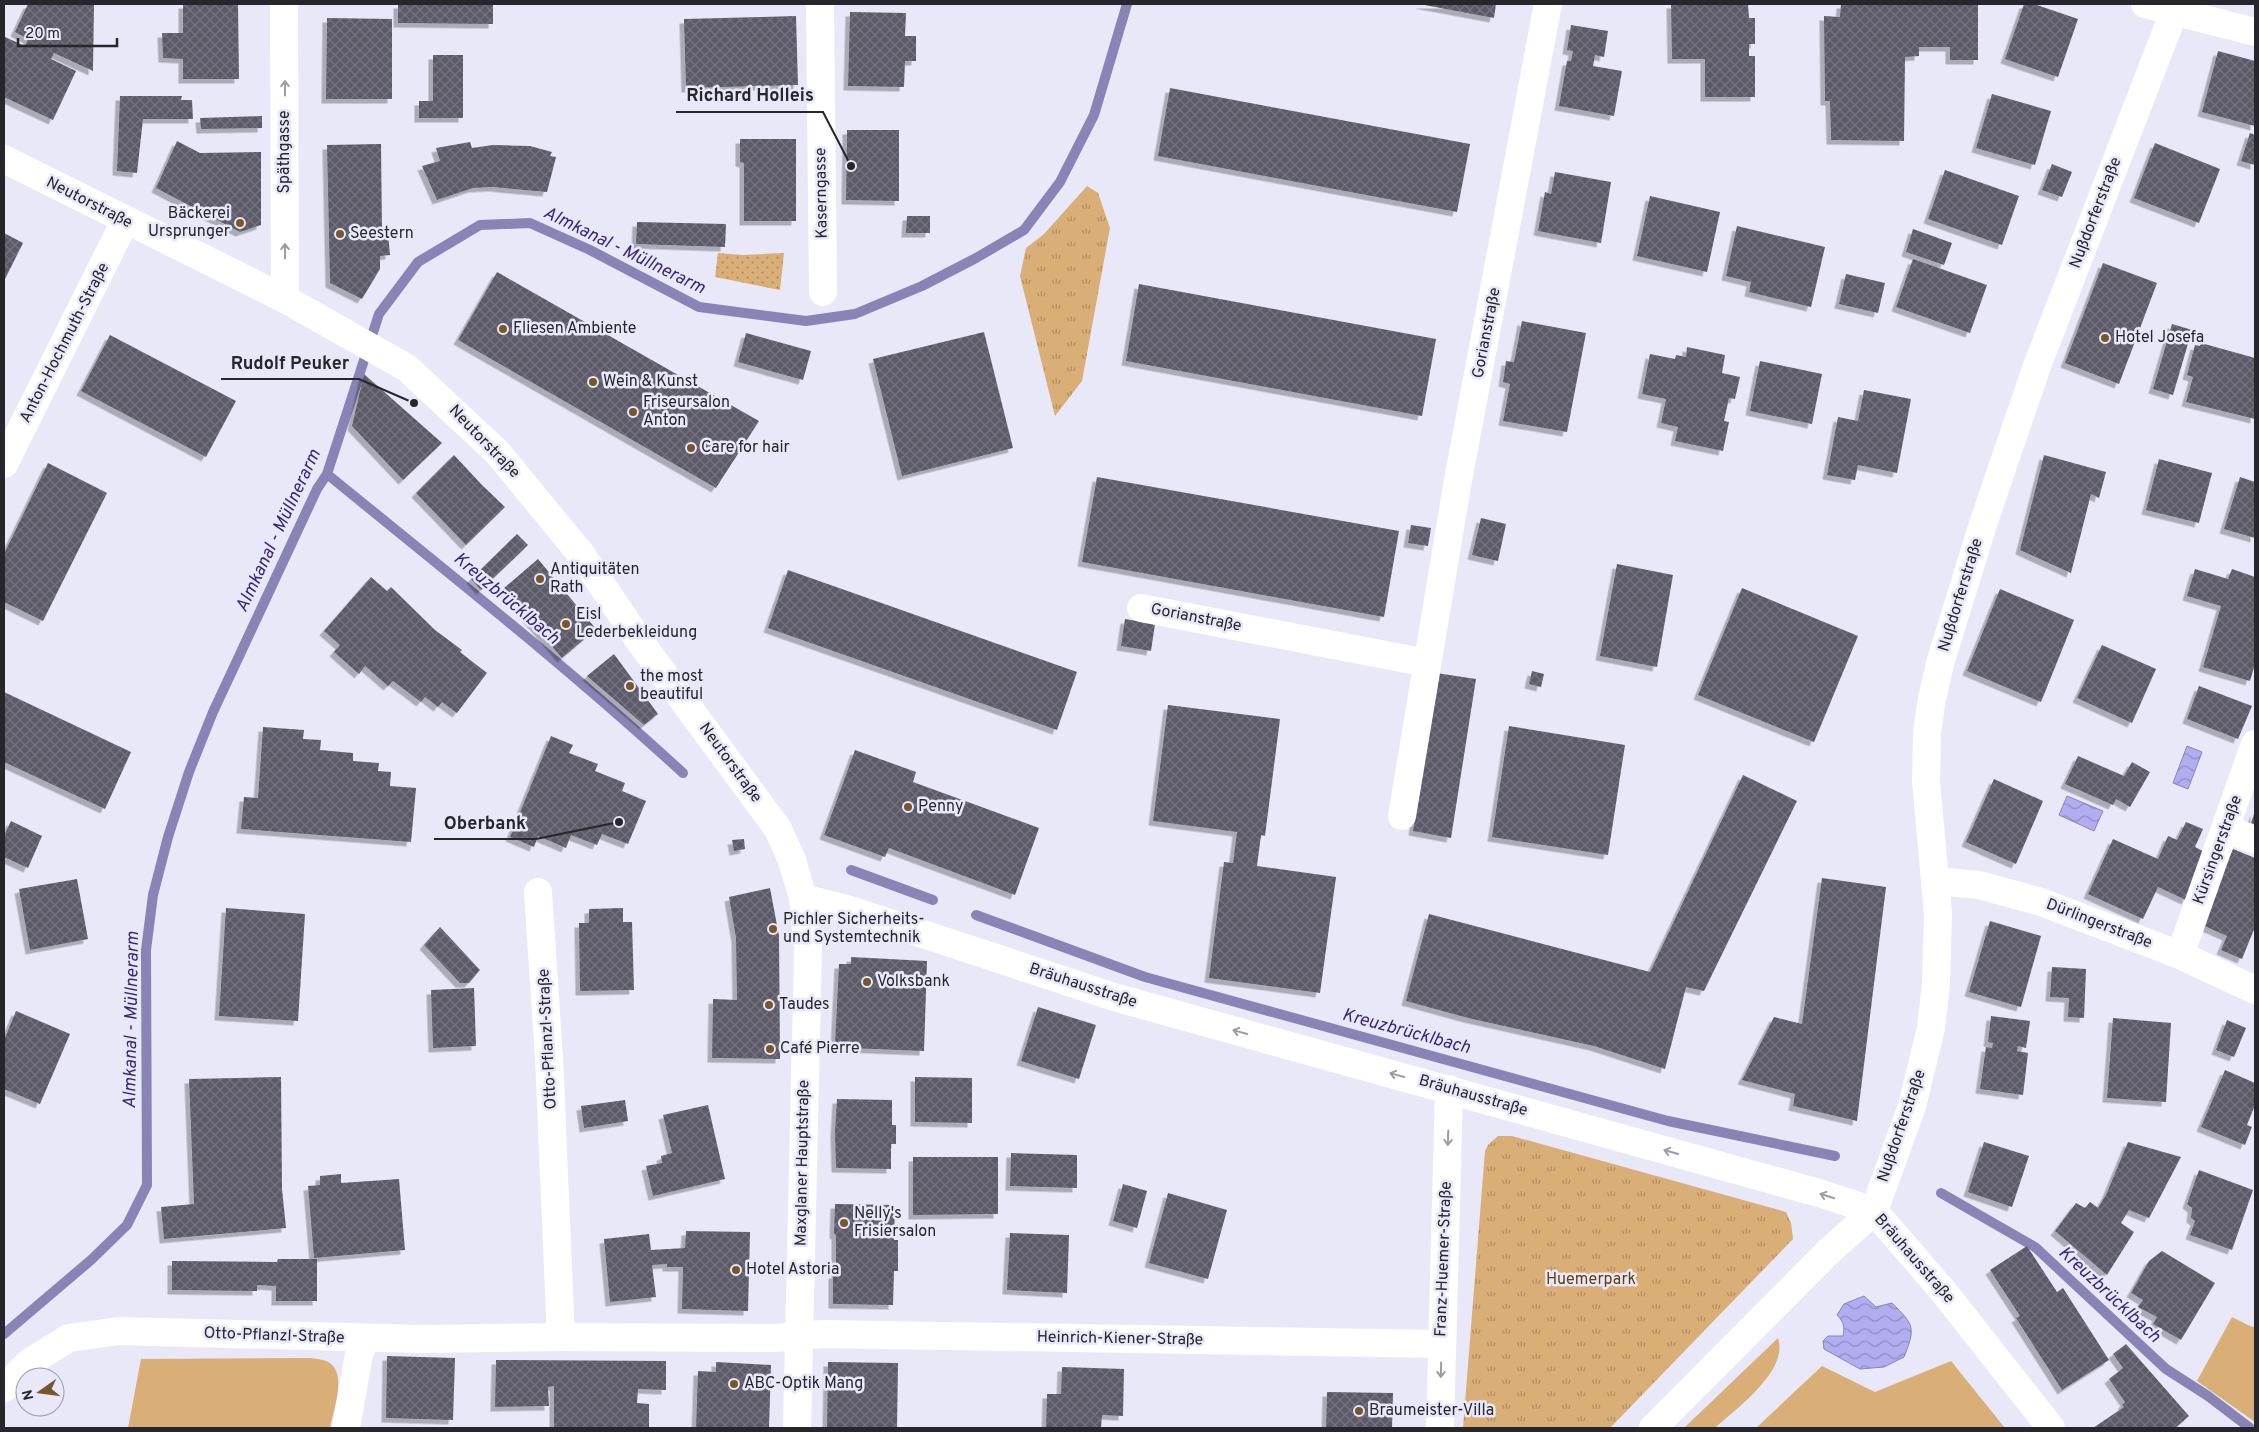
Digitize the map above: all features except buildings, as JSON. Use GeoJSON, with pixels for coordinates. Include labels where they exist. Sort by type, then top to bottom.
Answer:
{"type":"FeatureCollection","features":[{"type":"Feature","properties":{"kind":"street","name":"Späthgasse"},"geometry":{"type":"LineString","coordinates":[[284,4],[285,299]]}},
{"type":"Feature","properties":{"kind":"street","name":"Kaserngasse"},"geometry":{"type":"LineString","coordinates":[[820,4],[823,292]]}},
{"type":"Feature","properties":{"kind":"street","name":"Gorianstraße"},"geometry":{"type":"LineString","coordinates":[[1402,816],[1458,480],[1548,4]]}},
{"type":"Feature","properties":{"kind":"street"},"geometry":{"type":"LineString","coordinates":[[2145,4],[2176,7],[2255,32]]}},
{"type":"Feature","properties":{"kind":"street","name":"Nußdorferstraße"},"geometry":{"type":"LineString","coordinates":[[1874,1211],[1912,1106],[1927,1049],[1936,983],[1938,946],[1935,881],[1926,781],[1927,732],[1932,698],[1941,660],[1984,521],[2037,366],[2176,7]]}},
{"type":"Feature","properties":{"kind":"street","name":"Neutorstraße"},"geometry":{"type":"LineString","coordinates":[[4,159],[125,221],[285,299],[408,368],[497,452],[588,563],[638,639],[778,829],[792,860],[804,898]]}},
{"type":"Feature","properties":{"kind":"street","name":"Anton-Hochmuth-Straße"},"geometry":{"type":"LineString","coordinates":[[4,464],[125,221]]}},
{"type":"Feature","properties":{"kind":"street","name":"Gorianstraße"},"geometry":{"type":"LineString","coordinates":[[1141,608],[1427,663]]}},
{"type":"Feature","properties":{"kind":"street","name":"Kürsingerstraße"},"geometry":{"type":"LineString","coordinates":[[2180,955],[2255,744]]}},
{"type":"Feature","properties":{"kind":"street"},"geometry":{"type":"LineString","coordinates":[[2226,829],[2255,840]]}},
{"type":"Feature","properties":{"kind":"street","name":"Dürlingerstraße"},"geometry":{"type":"LineString","coordinates":[[1935,881],[1979,885],[2041,902],[2180,955],[2255,990]]}},
{"type":"Feature","properties":{"kind":"street","name":"Otto-Pflanzl-Straße"},"geometry":{"type":"LineString","coordinates":[[538,892],[549,1058],[561,1337]]}},
{"type":"Feature","properties":{"kind":"street","name":"Bräuhausstraße"},"geometry":{"type":"LineString","coordinates":[[804,898],[848,909],[914,930],[1114,997],[1449,1089],[1818,1193],[1874,1211],[1943,1291],[2052,1428]]}},
{"type":"Feature","properties":{"kind":"street","name":"Maxglaner Hauptstraße"},"geometry":{"type":"LineString","coordinates":[[796,1428],[808,965],[804,898]]}},
{"type":"Feature","properties":{"kind":"street","name":"Franz-Huemer-Straße"},"geometry":{"type":"LineString","coordinates":[[1440,1428],[1449,1089]]}},
{"type":"Feature","properties":{"kind":"street"},"geometry":{"type":"LineString","coordinates":[[1653,1428],[1827,1253],[1874,1211]]}},
{"type":"Feature","properties":{"kind":"street","name":"Otto-Pflanzl-Straße"},"geometry":{"type":"LineString","coordinates":[[4,1388],[30,1362],[69,1338],[119,1331],[365,1339],[561,1337],[775,1338],[799,1336]]}},
{"type":"Feature","properties":{"kind":"street","name":"Heinrich-Kiener-Straße"},"geometry":{"type":"LineString","coordinates":[[799,1336],[823,1334],[1442,1344]]}},
{"type":"Feature","properties":{"kind":"street"},"geometry":{"type":"LineString","coordinates":[[346,1428],[359,1354],[365,1339]]}},
{"type":"Feature","properties":{"kind":"green space"},"geometry":{"type":"Polygon","coordinates":[[[1087,186],[1098,193],[1110,228],[1082,381],[1055,416],[1020,276],[1026,248],[1044,234],[1087,186]]]}},
{"type":"Feature","properties":{"kind":"green space"},"geometry":{"type":"Polygon","coordinates":[[[718,253],[743,255],[784,253],[780,290],[715,277],[718,253]]]}},
{"type":"Feature","properties":{"kind":"green space","name":"Huemerpark"},"geometry":{"type":"Polygon","coordinates":[[[1498,1136],[1512,1136],[1786,1212],[1791,1223],[1793,1239],[1610,1428],[1463,1428],[1485,1151],[1488,1145],[1498,1136]]]}},
{"type":"Feature","properties":{"kind":"green space"},"geometry":{"type":"Polygon","coordinates":[[[2232,1317],[2252,1327],[2255,1326],[2255,1422],[2197,1381],[2232,1317]]]}},
{"type":"Feature","properties":{"kind":"green space"},"geometry":{"type":"Polygon","coordinates":[[[1778,1338],[1779,1351],[1776,1363],[1769,1376],[1748,1399],[1715,1428],[1684,1428],[1778,1338]]]}},
{"type":"Feature","properties":{"kind":"green space"},"geometry":{"type":"Polygon","coordinates":[[[311,1358],[330,1363],[338,1376],[338,1394],[330,1428],[128,1428],[141,1359],[311,1358]]]}},
{"type":"Feature","properties":{"kind":"green space"},"geometry":{"type":"Polygon","coordinates":[[[1951,1361],[2005,1428],[1756,1428],[1822,1366],[1875,1392],[1951,1361]]]}},
{"type":"Feature","properties":{"kind":"water"},"geometry":{"type":"Polygon","coordinates":[[[2187,746],[2202,752],[2188,789],[2173,783],[2187,746]]]}},
{"type":"Feature","properties":{"kind":"water"},"geometry":{"type":"Polygon","coordinates":[[[2067,796],[2103,811],[2094,831],[2059,815],[2067,796]]]}},
{"type":"Feature","properties":{"kind":"water"},"geometry":{"type":"Polygon","coordinates":[[[1864,1296],[1876,1307],[1892,1303],[1905,1316],[1911,1327],[1910,1339],[1904,1357],[1884,1367],[1860,1369],[1824,1349],[1823,1341],[1828,1336],[1843,1336],[1843,1325],[1837,1315],[1844,1304],[1864,1296]]]}},
{"type":"Feature","properties":{"kind":"waterway","name":"Almkanal - Müllnerarm"},"geometry":{"type":"LineString","coordinates":[[4,1334],[91,1260],[127,1225],[147,1185],[146,950],[153,895],[168,837],[189,772],[213,712],[317,489],[327,474],[379,314],[418,262],[480,225],[530,223],[590,250],[699,307],[806,321],[855,314],[922,286],[1024,230],[1060,182],[1094,115],[1127,4]]}},
{"type":"Feature","properties":{"kind":"waterway","name":"Kreuzbrücklbach"},"geometry":{"type":"LineString","coordinates":[[327,474],[552,658],[683,773]]}},
{"type":"Feature","properties":{"kind":"waterway","name":"Kreuzbrücklbach"},"geometry":{"type":"LineString","coordinates":[[851,870],[933,900]]}},
{"type":"Feature","properties":{"kind":"waterway","name":"Kreuzbrücklbach"},"geometry":{"type":"LineString","coordinates":[[976,915],[1145,977],[1668,1121],[1835,1156]]}},
{"type":"Feature","properties":{"kind":"waterway","name":"Kreuzbrücklbach"},"geometry":{"type":"LineString","coordinates":[[1941,1193],[2035,1247],[2166,1369],[2208,1396],[2250,1428]]}},
{"type":"Feature","properties":{"kind":"place","name":"Richard Holleis"},"geometry":{"type":"Point","coordinates":[851,166]}},
{"type":"Feature","properties":{"kind":"place","name":"Bäckerei Ursprunger"},"geometry":{"type":"Point","coordinates":[240,223]}},
{"type":"Feature","properties":{"kind":"place","name":"Seestern"},"geometry":{"type":"Point","coordinates":[340,234]}},
{"type":"Feature","properties":{"kind":"place","name":"Fliesen Ambiente"},"geometry":{"type":"Point","coordinates":[503,329]}},
{"type":"Feature","properties":{"kind":"place","name":"Hotel Josefa"},"geometry":{"type":"Point","coordinates":[2105,338]}},
{"type":"Feature","properties":{"kind":"place","name":"Wein & Kunst"},"geometry":{"type":"Point","coordinates":[593,382]}},
{"type":"Feature","properties":{"kind":"place","name":"Rudolf Peuker"},"geometry":{"type":"Point","coordinates":[414,403]}},
{"type":"Feature","properties":{"kind":"place","name":"Friseursalon Anton"},"geometry":{"type":"Point","coordinates":[633,412]}},
{"type":"Feature","properties":{"kind":"place","name":"Care for hair"},"geometry":{"type":"Point","coordinates":[691,448]}},
{"type":"Feature","properties":{"kind":"place","name":"Antiquitäten Rath"},"geometry":{"type":"Point","coordinates":[540,579]}},
{"type":"Feature","properties":{"kind":"place","name":"Eisl Lederbekleidung"},"geometry":{"type":"Point","coordinates":[566,624]}},
{"type":"Feature","properties":{"kind":"place","name":"the most beautiful"},"geometry":{"type":"Point","coordinates":[630,686]}},
{"type":"Feature","properties":{"kind":"place","name":"Penny"},"geometry":{"type":"Point","coordinates":[908,807]}},
{"type":"Feature","properties":{"kind":"place","name":"Oberbank"},"geometry":{"type":"Point","coordinates":[619,822]}},
{"type":"Feature","properties":{"kind":"place","name":"Pichler Sicherheits- und Systemtechnik"},"geometry":{"type":"Point","coordinates":[773,929]}},
{"type":"Feature","properties":{"kind":"place","name":"Volksbank"},"geometry":{"type":"Point","coordinates":[867,982]}},
{"type":"Feature","properties":{"kind":"place","name":"Taudes"},"geometry":{"type":"Point","coordinates":[769,1005]}},
{"type":"Feature","properties":{"kind":"place","name":"Café Pierre"},"geometry":{"type":"Point","coordinates":[770,1049]}},
{"type":"Feature","properties":{"kind":"place","name":"Nelly's Frisiersalon"},"geometry":{"type":"Point","coordinates":[844,1223]}},
{"type":"Feature","properties":{"kind":"place","name":"Hotel Astoria"},"geometry":{"type":"Point","coordinates":[736,1270]}},
{"type":"Feature","properties":{"kind":"place","name":"ABC-Optik Mang"},"geometry":{"type":"Point","coordinates":[734,1384]}},
{"type":"Feature","properties":{"kind":"place","name":"Braumeister-Villa"},"geometry":{"type":"Point","coordinates":[1359,1411]}}]}
